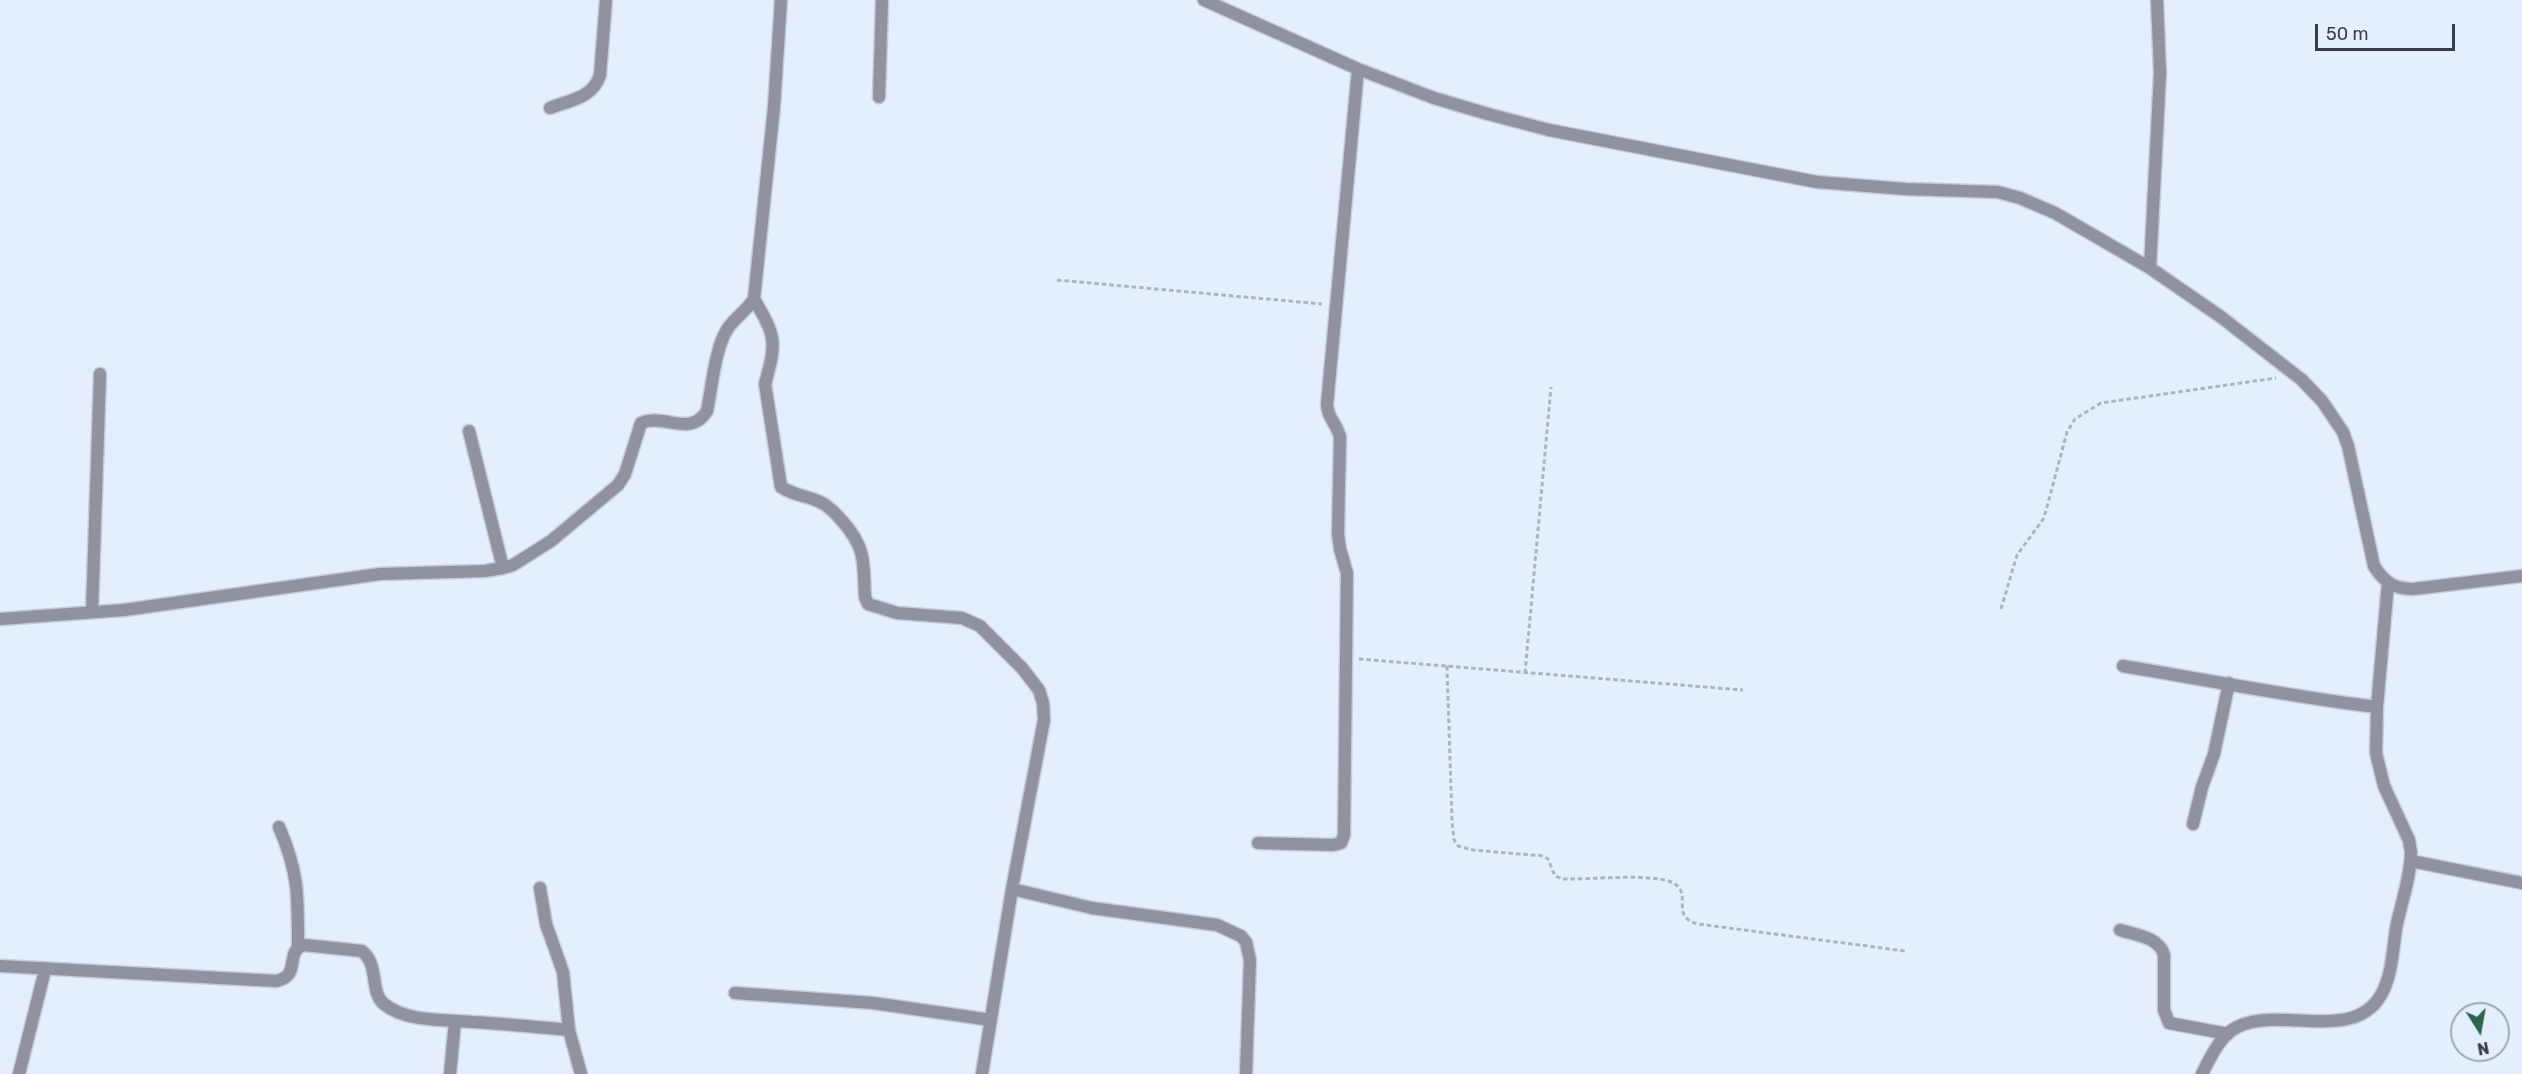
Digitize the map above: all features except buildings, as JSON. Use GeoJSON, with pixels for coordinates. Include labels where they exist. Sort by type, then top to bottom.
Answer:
{"type":"FeatureCollection","features":[{"type":"Feature","properties":{"kind":"street"},"geometry":{"type":"LineString","coordinates":[[550,108],[586,94],[597,85],[600,75],[606,0]]}},
{"type":"Feature","properties":{"kind":"street"},"geometry":{"type":"LineString","coordinates":[[0,619],[124,610],[380,574],[485,571],[513,565],[551,541],[618,485],[625,474],[641,423],[649,420],[693,424],[701,420],[706,411],[721,345],[728,329],[749,308],[753,299],[774,107],[781,0]]}},
{"type":"Feature","properties":{"kind":"street"},"geometry":{"type":"LineString","coordinates":[[879,97],[882,0]]}},
{"type":"Feature","properties":{"kind":"street"},"geometry":{"type":"LineString","coordinates":[[1204,0],[1358,69],[1434,98],[1550,130],[1817,182],[1905,189],[1998,192],[2020,198],[2055,213],[2150,268],[2221,317],[2296,375],[2322,400],[2343,432],[2374,566],[2388,583],[2401,589],[2522,576]]}},
{"type":"Feature","properties":{"kind":"street"},"geometry":{"type":"LineString","coordinates":[[2150,268],[2160,73],[2157,0]]}},
{"type":"Feature","properties":{"kind":"street"},"geometry":{"type":"LineString","coordinates":[[1258,843],[1333,845],[1343,841],[1346,810],[1347,573],[1338,534],[1340,437],[1338,430],[1328,417],[1327,405],[1358,69]]}},
{"type":"Feature","properties":{"kind":"street"},"geometry":{"type":"LineString","coordinates":[[753,299],[773,334],[765,384],[782,487],[824,503],[836,513],[858,539],[862,549],[865,597],[868,604],[897,613],[962,618],[980,626],[1014,659],[1039,690],[1044,720],[1012,889],[982,1074]]}},
{"type":"Feature","properties":{"kind":"street"},"geometry":{"type":"LineString","coordinates":[[92,612],[100,374]]}},
{"type":"Feature","properties":{"kind":"street"},"geometry":{"type":"LineString","coordinates":[[469,431],[503,568]]}},
{"type":"Feature","properties":{"kind":"street"},"geometry":{"type":"LineString","coordinates":[[2202,1074],[2216,1048],[2228,1034],[2239,1026],[2258,1021],[2326,1021],[2350,1018],[2366,1011],[2377,1001],[2388,976],[2411,861],[2409,840],[2378,768],[2376,753],[2377,707],[2388,583]]}},
{"type":"Feature","properties":{"kind":"street"},"geometry":{"type":"LineString","coordinates":[[2123,666],[2229,683],[2306,699],[2377,707]]}},
{"type":"Feature","properties":{"kind":"street"},"geometry":{"type":"LineString","coordinates":[[2193,824],[2202,787],[2214,754],[2229,683]]}},
{"type":"Feature","properties":{"kind":"street"},"geometry":{"type":"LineString","coordinates":[[0,966],[285,980],[291,973],[294,952],[298,946],[298,894],[294,866],[279,827]]}},
{"type":"Feature","properties":{"kind":"street"},"geometry":{"type":"LineString","coordinates":[[2411,861],[2522,882]]}},
{"type":"Feature","properties":{"kind":"street"},"geometry":{"type":"LineString","coordinates":[[540,888],[546,924],[563,972],[569,1030],[581,1074]]}},
{"type":"Feature","properties":{"kind":"street"},"geometry":{"type":"LineString","coordinates":[[1012,889],[1092,908],[1217,925],[1241,936],[1246,942],[1250,960],[1246,1074]]}},
{"type":"Feature","properties":{"kind":"street"},"geometry":{"type":"LineString","coordinates":[[2120,930],[2156,942],[2162,947],[2164,1010],[2169,1023],[2228,1034]]}},
{"type":"Feature","properties":{"kind":"street"},"geometry":{"type":"LineString","coordinates":[[298,946],[362,951],[372,965],[378,996],[384,1004],[408,1015],[569,1030]]}},
{"type":"Feature","properties":{"kind":"street"},"geometry":{"type":"LineString","coordinates":[[19,1074],[45,970]]}},
{"type":"Feature","properties":{"kind":"street"},"geometry":{"type":"LineString","coordinates":[[735,993],[873,1003],[991,1020]]}},
{"type":"Feature","properties":{"kind":"street"},"geometry":{"type":"LineString","coordinates":[[450,1074],[455,1021]]}},
{"type":"Feature","properties":{"kind":"path"},"geometry":{"type":"LineString","coordinates":[[1057,280],[1335,306]]}},
{"type":"Feature","properties":{"kind":"path"},"geometry":{"type":"LineString","coordinates":[[2001,609],[2017,555],[2044,518],[2067,432],[2075,419],[2101,403],[2296,375]]}},
{"type":"Feature","properties":{"kind":"path"},"geometry":{"type":"LineString","coordinates":[[1525,673],[1551,387]]}},
{"type":"Feature","properties":{"kind":"path"},"geometry":{"type":"LineString","coordinates":[[1347,658],[1743,690]]}},
{"type":"Feature","properties":{"kind":"path"},"geometry":{"type":"LineString","coordinates":[[1447,666],[1452,821],[1454,840],[1458,846],[1473,850],[1543,856],[1548,859],[1555,876],[1563,879],[1654,878],[1673,882],[1681,891],[1684,917],[1689,921],[1905,951]]}}]}
